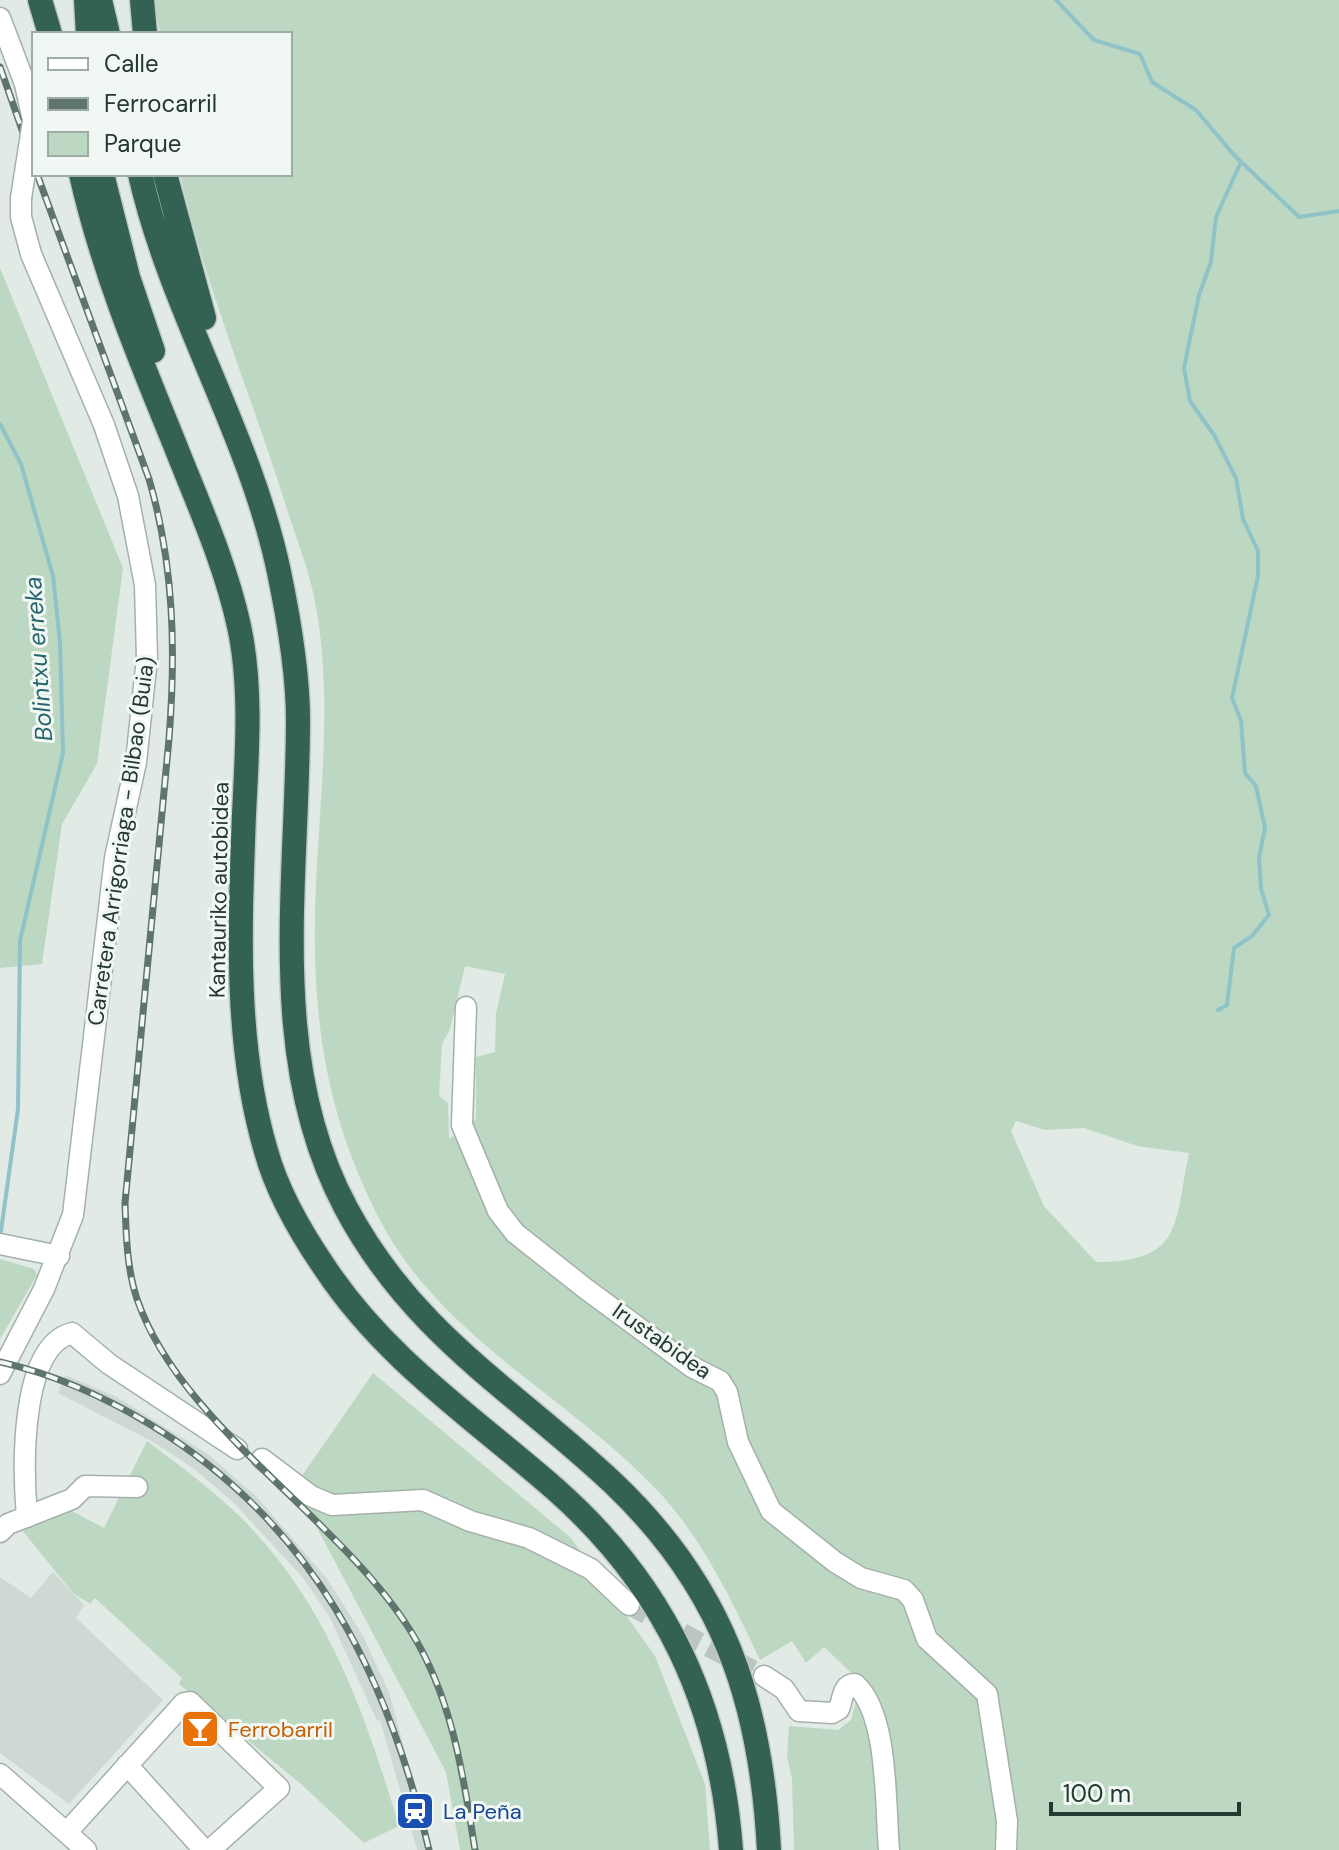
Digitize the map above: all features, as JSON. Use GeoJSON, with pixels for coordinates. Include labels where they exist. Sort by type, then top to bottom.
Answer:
{"type":"FeatureCollection","features":[{"type":"Feature","properties":{"kind":"highway"},"geometry":{"type":"LineString","coordinates":[[40,0],[49,32]]}},
{"type":"Feature","properties":{"kind":"highway"},"geometry":{"type":"LineString","coordinates":[[86,0],[88,32]]}},
{"type":"Feature","properties":{"kind":"highway"},"geometry":{"type":"LineString","coordinates":[[100,0],[108,32]]}},
{"type":"Feature","properties":{"kind":"highway"},"geometry":{"type":"LineString","coordinates":[[142,0],[145,32]]}},
{"type":"Feature","properties":{"kind":"highway","name":"Kantauriko autobidea"},"geometry":{"type":"LineString","coordinates":[[82,176],[109,282],[202,509],[239,627],[247,746],[240,913],[243,1008],[255,1110],[267,1156],[305,1235],[355,1310],[428,1385],[571,1503],[649,1594],[680,1647],[705,1706],[720,1766],[731,1850]]}},
{"type":"Feature","properties":{"kind":"highway"},"geometry":{"type":"LineString","coordinates":[[103,176],[138,306],[216,510],[233,571],[239,627]]}},
{"type":"Feature","properties":{"kind":"highway"},"geometry":{"type":"LineString","coordinates":[[140,176],[147,203],[192,326],[234,429]]}},
{"type":"Feature","properties":{"kind":"highway"},"geometry":{"type":"LineString","coordinates":[[166,176],[234,429],[278,568],[291,643],[298,714],[293,1031],[309,1117],[345,1207],[394,1285],[443,1339],[637,1507],[655,1526],[708,1599],[737,1664],[758,1746],[769,1850]]}},
{"type":"Feature","properties":{"kind":"street","name":"Carretera Arrigorriaga - Bilbao (Buia)"},"geometry":{"type":"LineString","coordinates":[[0,18],[25,84],[32,116]]}},
{"type":"Feature","properties":{"kind":"street","name":"Carretera Arrigorriaga - Bilbao (Buia)"},"geometry":{"type":"LineString","coordinates":[[0,1374],[59,1256],[78,1187],[115,858],[136,762],[145,690],[147,622],[138,538],[119,464],[31,254],[21,217],[32,127]]}},
{"type":"Feature","properties":{"kind":"street","name":"Irustabidea"},"geometry":{"type":"LineString","coordinates":[[466,1007],[462,1125],[498,1211],[515,1233],[586,1289],[692,1367],[720,1381],[727,1392],[738,1442],[771,1511],[835,1562],[861,1578],[904,1590],[913,1600],[927,1639],[987,1694],[1007,1821],[1006,1850]]}},
{"type":"Feature","properties":{"kind":"street"},"geometry":{"type":"LineString","coordinates":[[0,1244],[59,1256]]}},
{"type":"Feature","properties":{"kind":"street"},"geometry":{"type":"LineString","coordinates":[[27,1517],[24,1489],[31,1391],[46,1351],[57,1337],[72,1333],[79,1336],[109,1364],[237,1449]]}},
{"type":"Feature","properties":{"kind":"street"},"geometry":{"type":"LineString","coordinates":[[262,1459],[311,1496],[332,1505],[423,1500],[470,1521],[529,1538],[591,1569],[629,1605]]}},
{"type":"Feature","properties":{"kind":"street"},"geometry":{"type":"LineString","coordinates":[[0,1532],[8,1524],[72,1499],[85,1486],[137,1487]]}},
{"type":"Feature","properties":{"kind":"street"},"geometry":{"type":"LineString","coordinates":[[764,1676],[784,1689],[799,1711],[832,1713],[839,1709],[850,1684],[855,1684],[868,1697],[876,1720],[889,1850]]}},
{"type":"Feature","properties":{"kind":"street"},"geometry":{"type":"LineString","coordinates":[[67,1832],[127,1765],[184,1703],[190,1702],[279,1788],[207,1850],[127,1765]]}},
{"type":"Feature","properties":{"kind":"street"},"geometry":{"type":"LineString","coordinates":[[0,1774],[86,1850]]}},
{"type":"Feature","properties":{"kind":"shaded area"},"geometry":{"type":"Polygon","coordinates":[[[65,1375],[115,1396],[209,1455],[257,1497],[328,1580],[362,1634],[389,1692],[432,1850],[417,1850],[380,1720],[377,1721],[330,1618],[304,1579],[234,1503],[193,1468],[153,1442],[58,1393],[65,1375]]]}},
{"type":"Feature","properties":{"kind":"shaded area"},"geometry":{"type":"Polygon","coordinates":[[[53,1572],[84,1605],[76,1618],[163,1700],[69,1804],[0,1753],[0,1577],[31,1598],[53,1572]]]}},
{"type":"Feature","properties":{"kind":"green space"},"geometry":{"type":"Polygon","coordinates":[[[154,0],[1339,0],[1339,1850],[794,1850],[792,1779],[787,1756],[789,1726],[838,1730],[851,1720],[861,1682],[824,1647],[806,1663],[792,1641],[760,1660],[702,1549],[673,1508],[622,1456],[472,1333],[437,1300],[407,1263],[381,1222],[342,1131],[330,1085],[317,994],[315,898],[324,691],[314,597],[181,176],[292,176],[292,32],[160,32],[154,0]],[[465,966],[450,1029],[442,1044],[439,1096],[448,1103],[449,1139],[476,1119],[476,1057],[495,1052],[496,1014],[505,974],[465,966]],[[1016,1121],[1011,1131],[1044,1206],[1096,1262],[1146,1255],[1160,1246],[1170,1234],[1176,1219],[1189,1153],[1137,1146],[1084,1128],[1045,1130],[1016,1121]]]}},
{"type":"Feature","properties":{"kind":"green space"},"geometry":{"type":"Polygon","coordinates":[[[0,268],[123,568],[97,764],[62,824],[42,964],[0,968],[0,268]]]}},
{"type":"Feature","properties":{"kind":"green space"},"geometry":{"type":"Polygon","coordinates":[[[0,1259],[34,1269],[37,1275],[0,1339],[0,1259]]]}},
{"type":"Feature","properties":{"kind":"green space"},"geometry":{"type":"Polygon","coordinates":[[[373,1373],[571,1538],[655,1656],[705,1784],[710,1850],[460,1850],[446,1772],[295,1486],[373,1373]]]}},
{"type":"Feature","properties":{"kind":"green space"},"geometry":{"type":"Polygon","coordinates":[[[147,1441],[215,1494],[258,1536],[288,1572],[335,1651],[354,1693],[399,1826],[364,1843],[301,1784],[179,1684],[182,1678],[95,1598],[90,1604],[73,1593],[22,1530],[70,1510],[104,1528],[147,1441]]]}},
{"type":"Feature","properties":{"kind":"waterway"},"geometry":{"type":"LineString","coordinates":[[1056,0],[1094,40],[1140,54],[1152,82],[1196,110],[1234,155],[1299,217],[1339,211]]}},
{"type":"Feature","properties":{"kind":"waterway"},"geometry":{"type":"LineString","coordinates":[[1218,1010],[1227,1005],[1234,948],[1252,936],[1269,915],[1261,889],[1259,858],[1265,828],[1256,786],[1245,773],[1241,721],[1232,698],[1258,576],[1258,551],[1243,519],[1236,478],[1214,435],[1190,401],[1184,368],[1199,295],[1211,262],[1216,217],[1241,162]]}},
{"type":"Feature","properties":{"kind":"waterway","name":"Bolintxu erreka"},"geometry":{"type":"LineString","coordinates":[[0,424],[21,464],[53,576],[60,642],[63,753],[20,941],[18,1109],[1,1231]]}},
{"type":"Feature","properties":{"kind":"tunnel"},"geometry":{"type":"LineString","coordinates":[[629,1605],[764,1676]]}},
{"type":"Feature","properties":{"kind":"railway"},"geometry":{"type":"LineString","coordinates":[[0,67],[32,158]]}},
{"type":"Feature","properties":{"kind":"railway"},"geometry":{"type":"LineString","coordinates":[[38,176],[149,479],[164,543],[171,608],[169,739],[125,1203],[134,1288],[158,1345],[188,1388],[223,1429],[343,1548],[379,1588],[410,1630],[436,1682],[454,1736],[475,1850]]}},
{"type":"Feature","properties":{"kind":"railway"},"geometry":{"type":"LineString","coordinates":[[0,1362],[78,1388],[151,1425],[207,1464],[256,1508],[299,1556],[335,1608],[365,1663],[412,1785],[429,1850]]}},
{"type":"Feature","properties":{"kind":"place","name":"Ferrobarril"},"geometry":{"type":"Point","coordinates":[200,1729]}},
{"type":"Feature","properties":{"kind":"place","name":"La Peña"},"geometry":{"type":"Point","coordinates":[415,1811]}}]}
